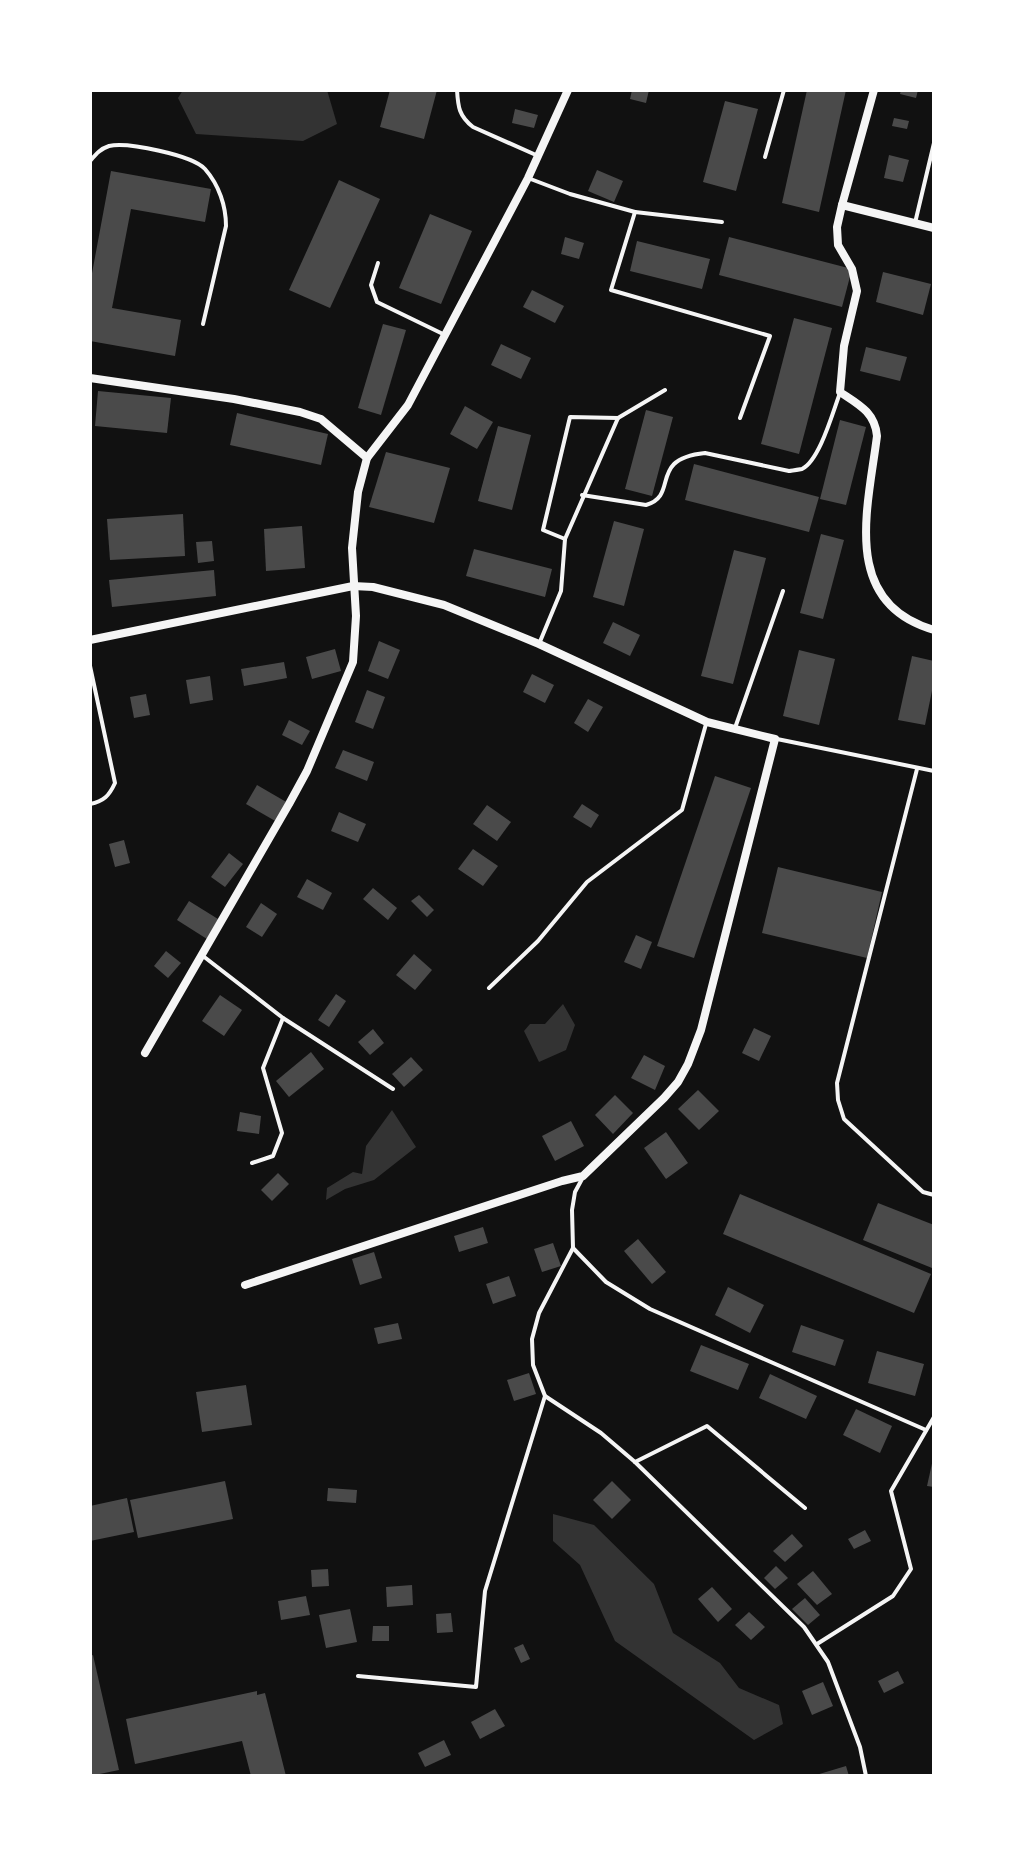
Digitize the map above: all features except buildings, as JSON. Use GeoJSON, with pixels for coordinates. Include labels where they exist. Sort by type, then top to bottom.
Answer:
{"type":"FeatureCollection","features":[{"type":"Feature","properties":{"kind":"street"},"geometry":{"type":"LineString","coordinates":[[145,1053],[307,771],[353,662],[356,641],[352,548],[358,492],[367,458],[408,405],[528,178],[568,90]]}},
{"type":"Feature","properties":{"kind":"street"},"geometry":{"type":"LineString","coordinates":[[874,90],[837,227],[838,245],[852,269],[857,291],[844,346],[840,392],[863,408],[876,425],[865,541],[866,558],[874,582],[886,601],[907,619],[934,630]]}},
{"type":"Feature","properties":{"kind":"street"},"geometry":{"type":"LineString","coordinates":[[842,205],[934,228]]}},
{"type":"Feature","properties":{"kind":"street"},"geometry":{"type":"LineString","coordinates":[[90,378],[300,412],[321,419],[367,458]]}},
{"type":"Feature","properties":{"kind":"street"},"geometry":{"type":"LineString","coordinates":[[90,640],[353,586],[373,587],[433,602],[539,644],[707,722],[775,739],[701,1030],[688,1064],[664,1098],[583,1176],[245,1285]]}},
{"type":"Feature","properties":{"kind":"lane"},"geometry":{"type":"LineString","coordinates":[[457,90],[459,113],[464,121],[538,156]]}},
{"type":"Feature","properties":{"kind":"lane"},"geometry":{"type":"LineString","coordinates":[[765,157],[784,90]]}},
{"type":"Feature","properties":{"kind":"lane"},"geometry":{"type":"LineString","coordinates":[[915,223],[934,143]]}},
{"type":"Feature","properties":{"kind":"lane"},"geometry":{"type":"LineString","coordinates":[[90,161],[98,151],[127,144],[189,159],[205,169],[226,210],[226,226],[203,324]]}},
{"type":"Feature","properties":{"kind":"lane"},"geometry":{"type":"LineString","coordinates":[[528,178],[570,194],[635,212],[722,222]]}},
{"type":"Feature","properties":{"kind":"lane"},"geometry":{"type":"LineString","coordinates":[[635,212],[611,290],[770,336],[740,418]]}},
{"type":"Feature","properties":{"kind":"lane"},"geometry":{"type":"LineString","coordinates":[[378,263],[371,285],[377,302],[445,335]]}},
{"type":"Feature","properties":{"kind":"lane"},"geometry":{"type":"LineString","coordinates":[[565,539],[543,530],[570,417],[618,418],[665,390]]}},
{"type":"Feature","properties":{"kind":"lane"},"geometry":{"type":"LineString","coordinates":[[582,495],[646,505],[654,503],[663,493],[668,470],[678,459],[691,454],[705,453],[789,471],[802,469],[812,461],[818,450],[840,392]]}},
{"type":"Feature","properties":{"kind":"lane"},"geometry":{"type":"LineString","coordinates":[[539,644],[561,591],[565,539],[618,418]]}},
{"type":"Feature","properties":{"kind":"lane"},"geometry":{"type":"LineString","coordinates":[[735,730],[783,591]]}},
{"type":"Feature","properties":{"kind":"lane"},"geometry":{"type":"LineString","coordinates":[[90,666],[115,783],[110,795],[101,802],[90,804]]}},
{"type":"Feature","properties":{"kind":"lane"},"geometry":{"type":"LineString","coordinates":[[489,988],[538,941],[587,882],[682,810],[707,722]]}},
{"type":"Feature","properties":{"kind":"lane"},"geometry":{"type":"LineString","coordinates":[[775,739],[934,771]]}},
{"type":"Feature","properties":{"kind":"lane"},"geometry":{"type":"LineString","coordinates":[[917,769],[837,1083],[844,1119],[923,1192],[934,1195]]}},
{"type":"Feature","properties":{"kind":"lane"},"geometry":{"type":"LineString","coordinates":[[203,956],[283,1018],[393,1089]]}},
{"type":"Feature","properties":{"kind":"lane"},"geometry":{"type":"LineString","coordinates":[[252,1163],[273,1156],[282,1133],[263,1068],[283,1018]]}},
{"type":"Feature","properties":{"kind":"lane"},"geometry":{"type":"LineString","coordinates":[[583,1176],[575,1192],[572,1210],[573,1248],[539,1313],[532,1339],[533,1365],[545,1396],[601,1433],[635,1462],[804,1627],[828,1662],[860,1747],[866,1776]]}},
{"type":"Feature","properties":{"kind":"lane"},"geometry":{"type":"LineString","coordinates":[[573,1248],[606,1282],[650,1309],[926,1430]]}},
{"type":"Feature","properties":{"kind":"lane"},"geometry":{"type":"LineString","coordinates":[[358,1676],[476,1687],[485,1591],[545,1396]]}},
{"type":"Feature","properties":{"kind":"lane"},"geometry":{"type":"LineString","coordinates":[[817,1644],[893,1596],[911,1569],[891,1491],[934,1417]]}},
{"type":"Feature","properties":{"kind":"lane"},"geometry":{"type":"LineString","coordinates":[[635,1462],[707,1426],[805,1508]]}},
{"type":"Feature","properties":{"kind":"shaded area"},"geometry":{"type":"Polygon","coordinates":[[[183,90],[327,90],[337,124],[303,141],[196,134],[178,98],[183,90]]]}},
{"type":"Feature","properties":{"kind":"shaded area"},"geometry":{"type":"Polygon","coordinates":[[[563,1004],[575,1025],[566,1050],[539,1062],[524,1031],[530,1024],[545,1024],[563,1004]]]}},
{"type":"Feature","properties":{"kind":"shaded area"},"geometry":{"type":"Polygon","coordinates":[[[392,1110],[416,1147],[374,1180],[345,1189],[326,1200],[327,1188],[353,1172],[362,1174],[366,1146],[392,1110]]]}},
{"type":"Feature","properties":{"kind":"shaded area"},"geometry":{"type":"Polygon","coordinates":[[[553,1514],[594,1525],[654,1584],[673,1633],[720,1663],[739,1688],[779,1705],[783,1724],[754,1740],[615,1641],[580,1565],[553,1541],[553,1514]]]}}]}
